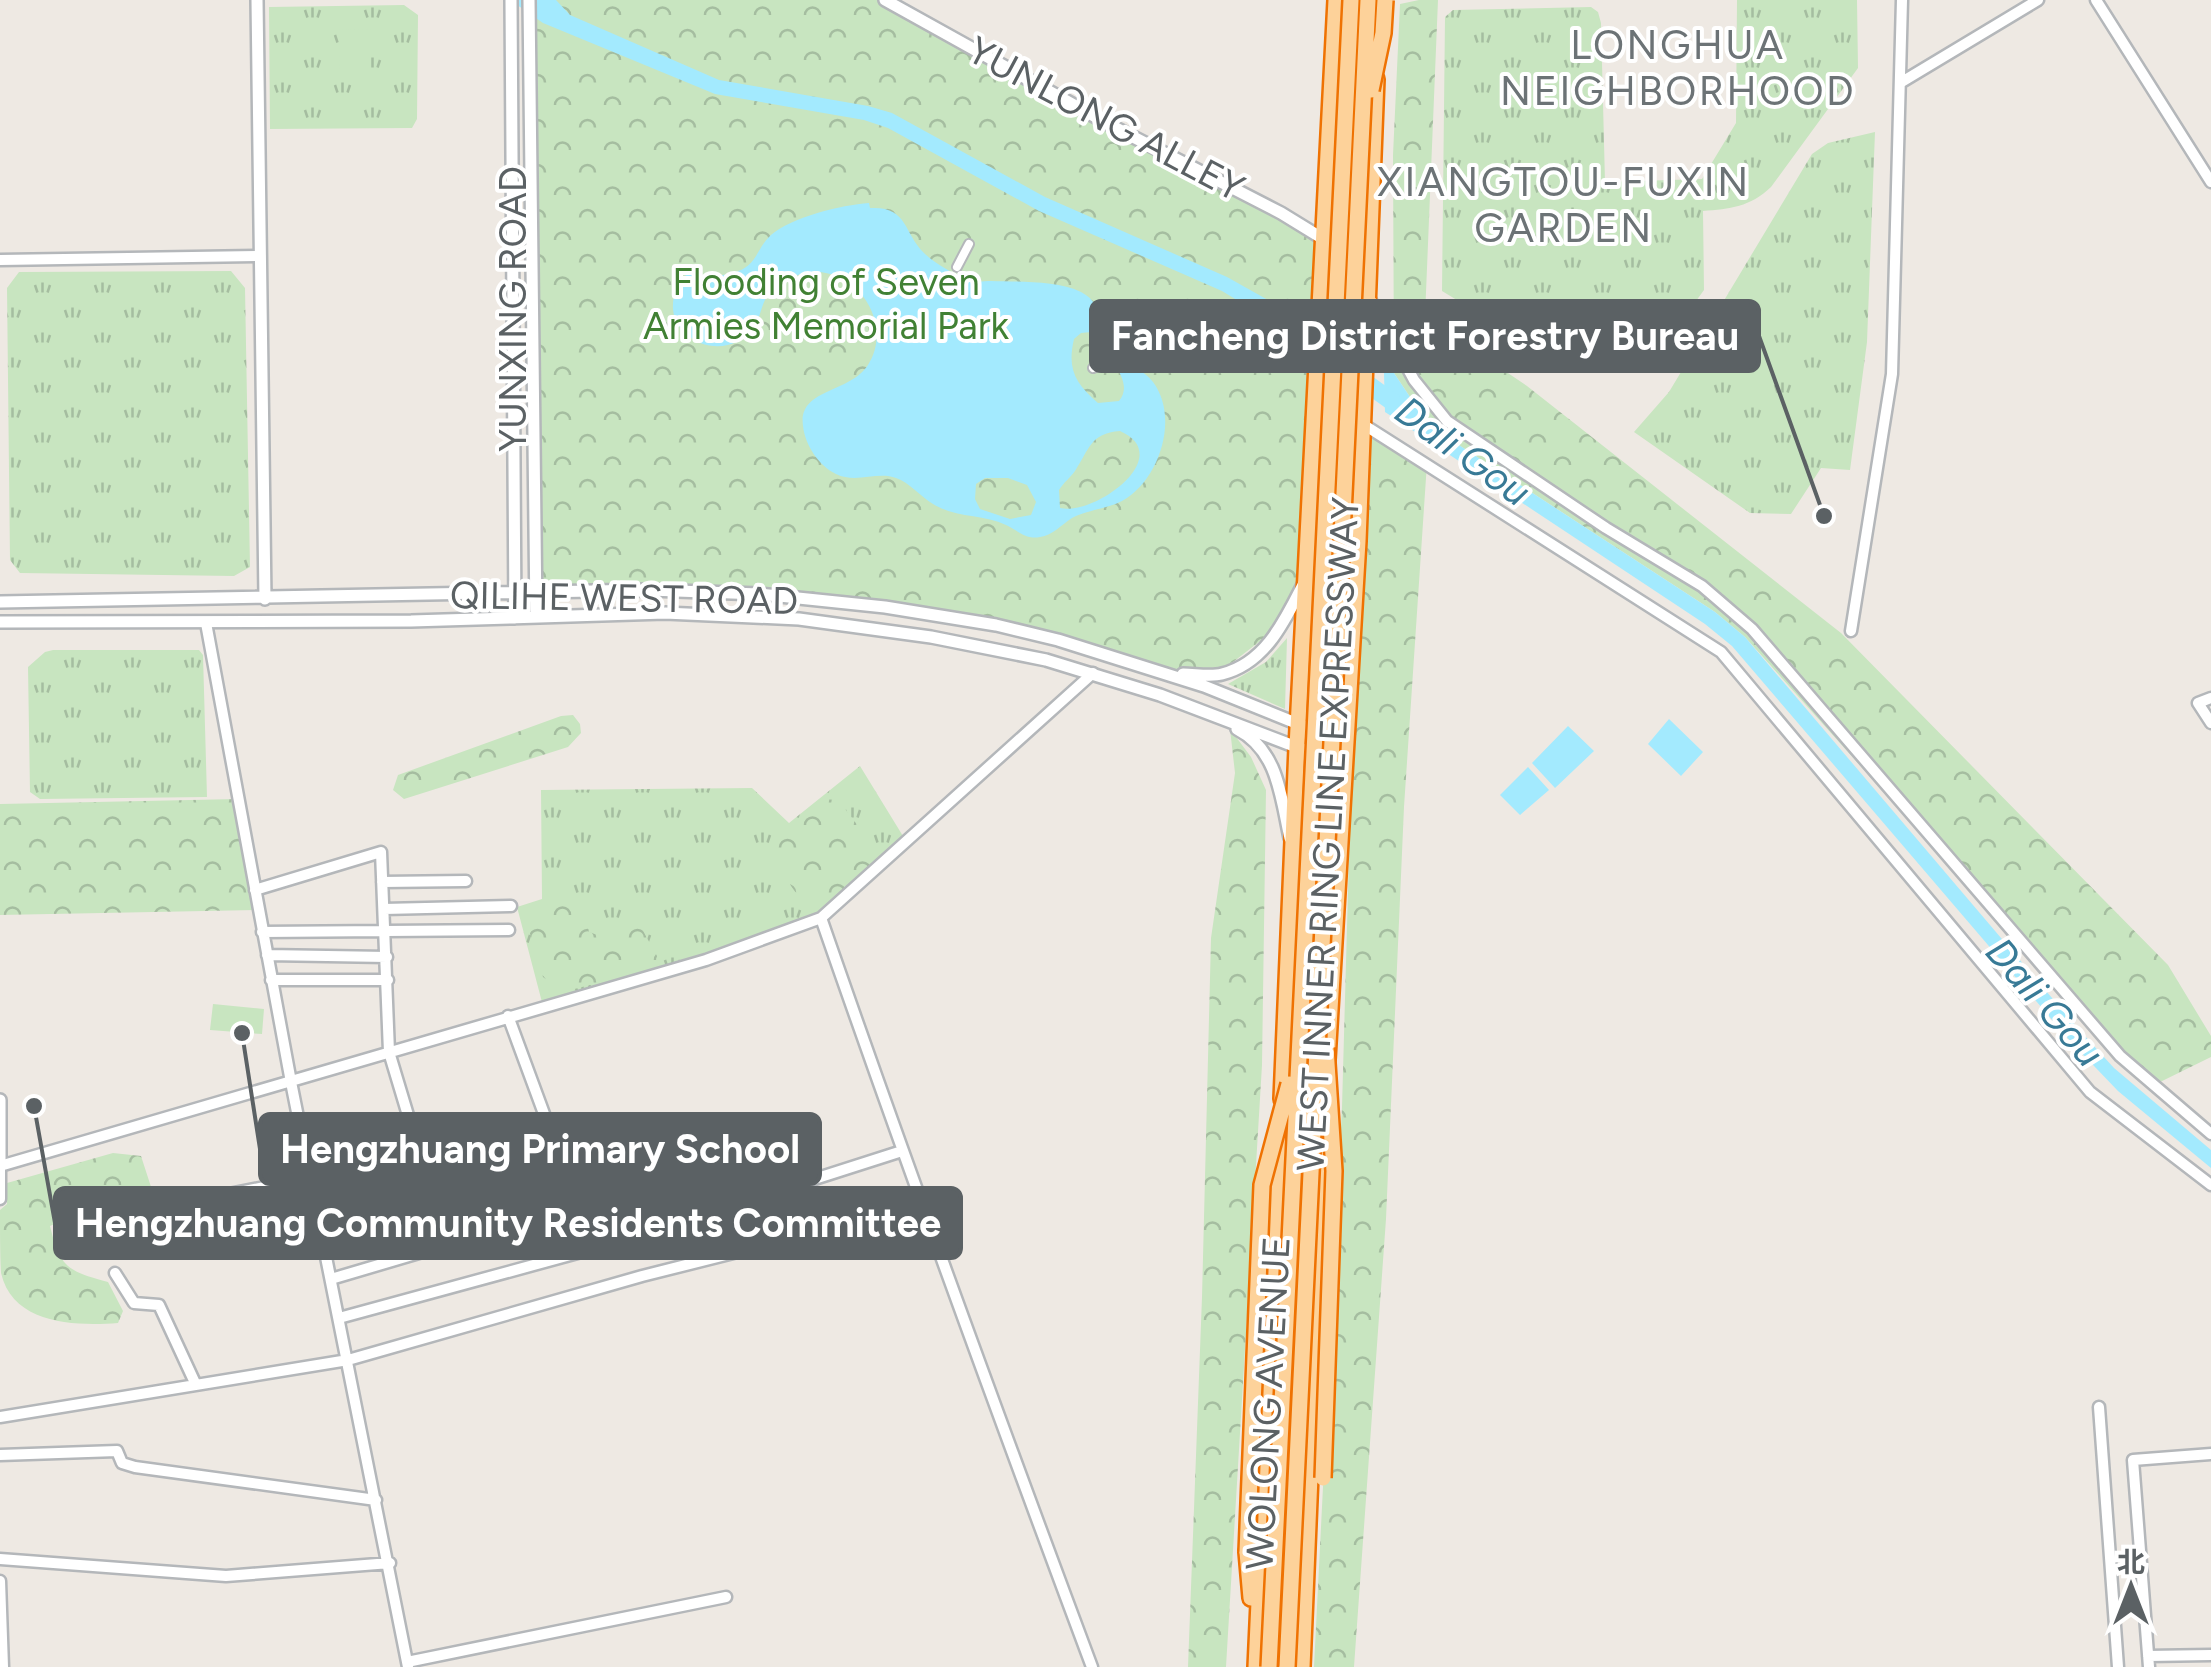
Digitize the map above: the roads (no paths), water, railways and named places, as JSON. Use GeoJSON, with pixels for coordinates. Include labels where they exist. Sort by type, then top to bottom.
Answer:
{"type":"FeatureCollection","features":[{"type":"Feature","properties":{"kind":"highway","name":"WOLONG AVENUE"},"geometry":{"type":"LineString","coordinates":[[1260,1664],[1296,747],[1338,0]]}},
{"type":"Feature","properties":{"kind":"highway"},"geometry":{"type":"LineString","coordinates":[[1338,0],[1344,142]]}},
{"type":"Feature","properties":{"kind":"highway","name":"WEST INNER RING LINE EXPRESSWAY"},"geometry":{"type":"LineString","coordinates":[[1260,1664],[1298,1051],[1351,0]]}},
{"type":"Feature","properties":{"kind":"highway","name":"WEST INNER RING LINE EXPRESSWAY"},"geometry":{"type":"LineString","coordinates":[[1286,1667],[1368,0]]}},
{"type":"Feature","properties":{"kind":"highway","name":"WOLONG AVENUE"},"geometry":{"type":"LineString","coordinates":[[1302,1667],[1327,1060],[1347,744],[1382,0]]}},
{"type":"Feature","properties":{"kind":"highway"},"geometry":{"type":"LineString","coordinates":[[1362,144],[1381,45],[1382,0]]}},
{"type":"Feature","properties":{"kind":"highway"},"geometry":{"type":"LineString","coordinates":[[1305,1617],[1323,1478],[1334,1171],[1322,978]]}},
{"type":"Feature","properties":{"kind":"highway"},"geometry":{"type":"LineString","coordinates":[[1260,1664],[1247,1552],[1262,1185],[1298,1051]]}},
{"type":"Feature","properties":{"kind":"street"},"geometry":{"type":"LineString","coordinates":[[257,0],[265,599]]}},
{"type":"Feature","properties":{"kind":"street","name":"YUNXING ROAD"},"geometry":{"type":"LineString","coordinates":[[510,0],[515,618]]}},
{"type":"Feature","properties":{"kind":"street","name":"YUNXING ROAD"},"geometry":{"type":"LineString","coordinates":[[529,0],[536,617]]}},
{"type":"Feature","properties":{"kind":"street","name":"YUNLONG ALLEY"},"geometry":{"type":"LineString","coordinates":[[885,0],[1325,240]]}},
{"type":"Feature","properties":{"kind":"street"},"geometry":{"type":"LineString","coordinates":[[1851,631],[1892,374],[1902,0]]}},
{"type":"Feature","properties":{"kind":"street"},"geometry":{"type":"LineString","coordinates":[[1900,83],[2038,0]]}},
{"type":"Feature","properties":{"kind":"street"},"geometry":{"type":"LineString","coordinates":[[2096,0],[2211,182]]}},
{"type":"Feature","properties":{"kind":"street"},"geometry":{"type":"LineString","coordinates":[[957,267],[969,244]]}},
{"type":"Feature","properties":{"kind":"street"},"geometry":{"type":"LineString","coordinates":[[0,260],[260,256]]}},
{"type":"Feature","properties":{"kind":"street"},"geometry":{"type":"LineString","coordinates":[[1367,294],[1414,380],[1447,421],[1606,528],[1702,586],[1752,629],[2120,1056],[2211,1134]]}},
{"type":"Feature","properties":{"kind":"street"},"geometry":{"type":"LineString","coordinates":[[1093,368],[1140,345]]}},
{"type":"Feature","properties":{"kind":"street"},"geometry":{"type":"LineString","coordinates":[[1362,415],[1722,652],[2090,1092],[2211,1185]]}},
{"type":"Feature","properties":{"kind":"street"},"geometry":{"type":"LineString","coordinates":[[1170,673],[1221,675],[1247,663],[1275,639],[1306,580]]}},
{"type":"Feature","properties":{"kind":"street","name":"QILIHE WEST ROAD"},"geometry":{"type":"LineString","coordinates":[[0,602],[650,590],[759,594],[885,607],[996,625],[1170,673],[1347,744]]}},
{"type":"Feature","properties":{"kind":"street","name":"QILIHE WEST ROAD"},"geometry":{"type":"LineString","coordinates":[[0,622],[206,623],[665,613],[799,620],[932,637],[1046,660],[1198,709],[1345,765]]}},
{"type":"Feature","properties":{"kind":"street"},"geometry":{"type":"LineString","coordinates":[[206,623],[271,980],[408,1664],[726,1597]]}},
{"type":"Feature","properties":{"kind":"street"},"geometry":{"type":"LineString","coordinates":[[0,1166],[706,960],[820,918],[1093,673]]}},
{"type":"Feature","properties":{"kind":"street"},"geometry":{"type":"LineString","coordinates":[[2211,698],[2198,703],[2211,723]]}},
{"type":"Feature","properties":{"kind":"street"},"geometry":{"type":"LineString","coordinates":[[1198,709],[1248,735],[1268,755],[1292,852]]}},
{"type":"Feature","properties":{"kind":"street"},"geometry":{"type":"LineString","coordinates":[[255,890],[381,852],[388,1052],[447,1244]]}},
{"type":"Feature","properties":{"kind":"street"},"geometry":{"type":"LineString","coordinates":[[382,882],[466,881]]}},
{"type":"Feature","properties":{"kind":"street"},"geometry":{"type":"LineString","coordinates":[[384,909],[511,906]]}},
{"type":"Feature","properties":{"kind":"street"},"geometry":{"type":"LineString","coordinates":[[820,918],[920,1206],[1092,1667]]}},
{"type":"Feature","properties":{"kind":"street"},"geometry":{"type":"LineString","coordinates":[[262,932],[509,930]]}},
{"type":"Feature","properties":{"kind":"street"},"geometry":{"type":"LineString","coordinates":[[267,955],[386,957]]}},
{"type":"Feature","properties":{"kind":"street"},"geometry":{"type":"LineString","coordinates":[[271,980],[388,980]]}},
{"type":"Feature","properties":{"kind":"street"},"geometry":{"type":"LineString","coordinates":[[330,1279],[578,1206],[508,1016]]}},
{"type":"Feature","properties":{"kind":"street"},"geometry":{"type":"LineString","coordinates":[[0,1100],[0,1199]]}},
{"type":"Feature","properties":{"kind":"street"},"geometry":{"type":"LineString","coordinates":[[571,1187],[736,1131]]}},
{"type":"Feature","properties":{"kind":"street"},"geometry":{"type":"LineString","coordinates":[[314,1198],[497,1151]]}},
{"type":"Feature","properties":{"kind":"street"},"geometry":{"type":"LineString","coordinates":[[339,1318],[618,1242],[902,1151]]}},
{"type":"Feature","properties":{"kind":"street"},"geometry":{"type":"LineString","coordinates":[[322,1236],[564,1169]]}},
{"type":"Feature","properties":{"kind":"street"},"geometry":{"type":"LineString","coordinates":[[108,1218],[310,1178]]}},
{"type":"Feature","properties":{"kind":"street"},"geometry":{"type":"LineString","coordinates":[[0,1416],[348,1360],[642,1276],[920,1206]]}},
{"type":"Feature","properties":{"kind":"street"},"geometry":{"type":"LineString","coordinates":[[115,1273],[134,1303],[159,1305],[196,1385]]}},
{"type":"Feature","properties":{"kind":"street"},"geometry":{"type":"LineString","coordinates":[[2099,1406],[2118,1667]]}},
{"type":"Feature","properties":{"kind":"street"},"geometry":{"type":"LineString","coordinates":[[0,1456],[117,1450],[122,1463],[135,1467],[376,1500]]}},
{"type":"Feature","properties":{"kind":"street"},"geometry":{"type":"LineString","coordinates":[[2211,1454],[2133,1460],[2149,1661],[2211,1655]]}},
{"type":"Feature","properties":{"kind":"street"},"geometry":{"type":"LineString","coordinates":[[0,1559],[226,1576],[390,1563]]}},
{"type":"Feature","properties":{"kind":"street"},"geometry":{"type":"LineString","coordinates":[[0,1582],[4,1667]]}},
{"type":"Feature","properties":{"kind":"water"},"geometry":{"type":"Polygon","coordinates":[[[510,0],[556,0],[570,15],[719,80],[892,113],[1045,197],[1227,277],[1286,310],[1302,313],[1299,341],[1290,339],[1270,320],[1222,291],[1039,211],[888,128],[864,120],[715,94],[543,23],[510,0]]]}},
{"type":"Feature","properties":{"kind":"water"},"geometry":{"type":"Polygon","coordinates":[[[869,203],[870,208],[892,211],[924,253],[963,278],[1071,288],[1095,304],[1111,346],[1153,382],[1165,413],[1162,448],[1135,492],[1035,538],[997,522],[942,508],[896,478],[851,478],[830,470],[810,447],[804,433],[804,414],[816,398],[849,381],[868,365],[877,330],[864,298],[837,276],[820,272],[801,274],[780,284],[766,298],[754,327],[734,343],[701,343],[679,326],[673,299],[686,275],[721,275],[741,270],[780,229],[817,213],[869,203]],[[1091,332],[1074,339],[1075,375],[1098,403],[1119,401],[1124,386],[1122,378],[1099,337],[1091,332]],[[1120,431],[1096,439],[1059,490],[1060,508],[1075,508],[1109,494],[1135,468],[1140,455],[1135,442],[1120,431]],[[985,478],[976,484],[975,499],[980,509],[1010,519],[1031,515],[1036,502],[1027,485],[1008,478],[985,478]]]}},
{"type":"Feature","properties":{"kind":"water"},"geometry":{"type":"Polygon","coordinates":[[[1384,373],[1394,373],[1420,412],[1445,436],[1715,612],[1745,637],[2081,1032],[2114,1068],[2211,1150],[2211,1168],[2118,1091],[2072,1043],[1732,646],[1705,624],[1385,412],[1384,373]]]}},
{"type":"Feature","properties":{"kind":"water"},"geometry":{"type":"Polygon","coordinates":[[[1669,719],[1703,752],[1681,776],[1648,744],[1669,719]]]}},
{"type":"Feature","properties":{"kind":"water"},"geometry":{"type":"Polygon","coordinates":[[[1568,726],[1594,751],[1555,788],[1532,763],[1568,726]]]}},
{"type":"Feature","properties":{"kind":"water"},"geometry":{"type":"Polygon","coordinates":[[[1528,767],[1549,790],[1520,815],[1500,795],[1528,767]]]}},
{"type":"Feature","properties":{"kind":"waterway","name":"Dali Gou"},"geometry":{"type":"LineString","coordinates":[[1280,321],[1401,408]]}},
{"type":"Feature","properties":{"kind":"place","name":"Fancheng District Forestry Bureau"},"geometry":{"type":"Point","coordinates":[1824,516]}},
{"type":"Feature","properties":{"kind":"place","name":"Hengzhuang Primary School"},"geometry":{"type":"Point","coordinates":[242,1033]}},
{"type":"Feature","properties":{"kind":"place","name":"Hengzhuang Community Residents Committee"},"geometry":{"type":"Point","coordinates":[34,1106]}},
{"type":"Feature","properties":{"kind":"district","name":"LONGHUA NEIGHBORHOOD"},"geometry":{"type":"Point","coordinates":[1678,68]}},
{"type":"Feature","properties":{"kind":"district","name":"XIANGTOU-FUXIN GARDEN"},"geometry":{"type":"Point","coordinates":[1564,205]}},
{"type":"Feature","properties":{"kind":"park label","name":"Flooding of Seven Armies Memorial Park"},"geometry":{"type":"Point","coordinates":[826,304]}}]}
